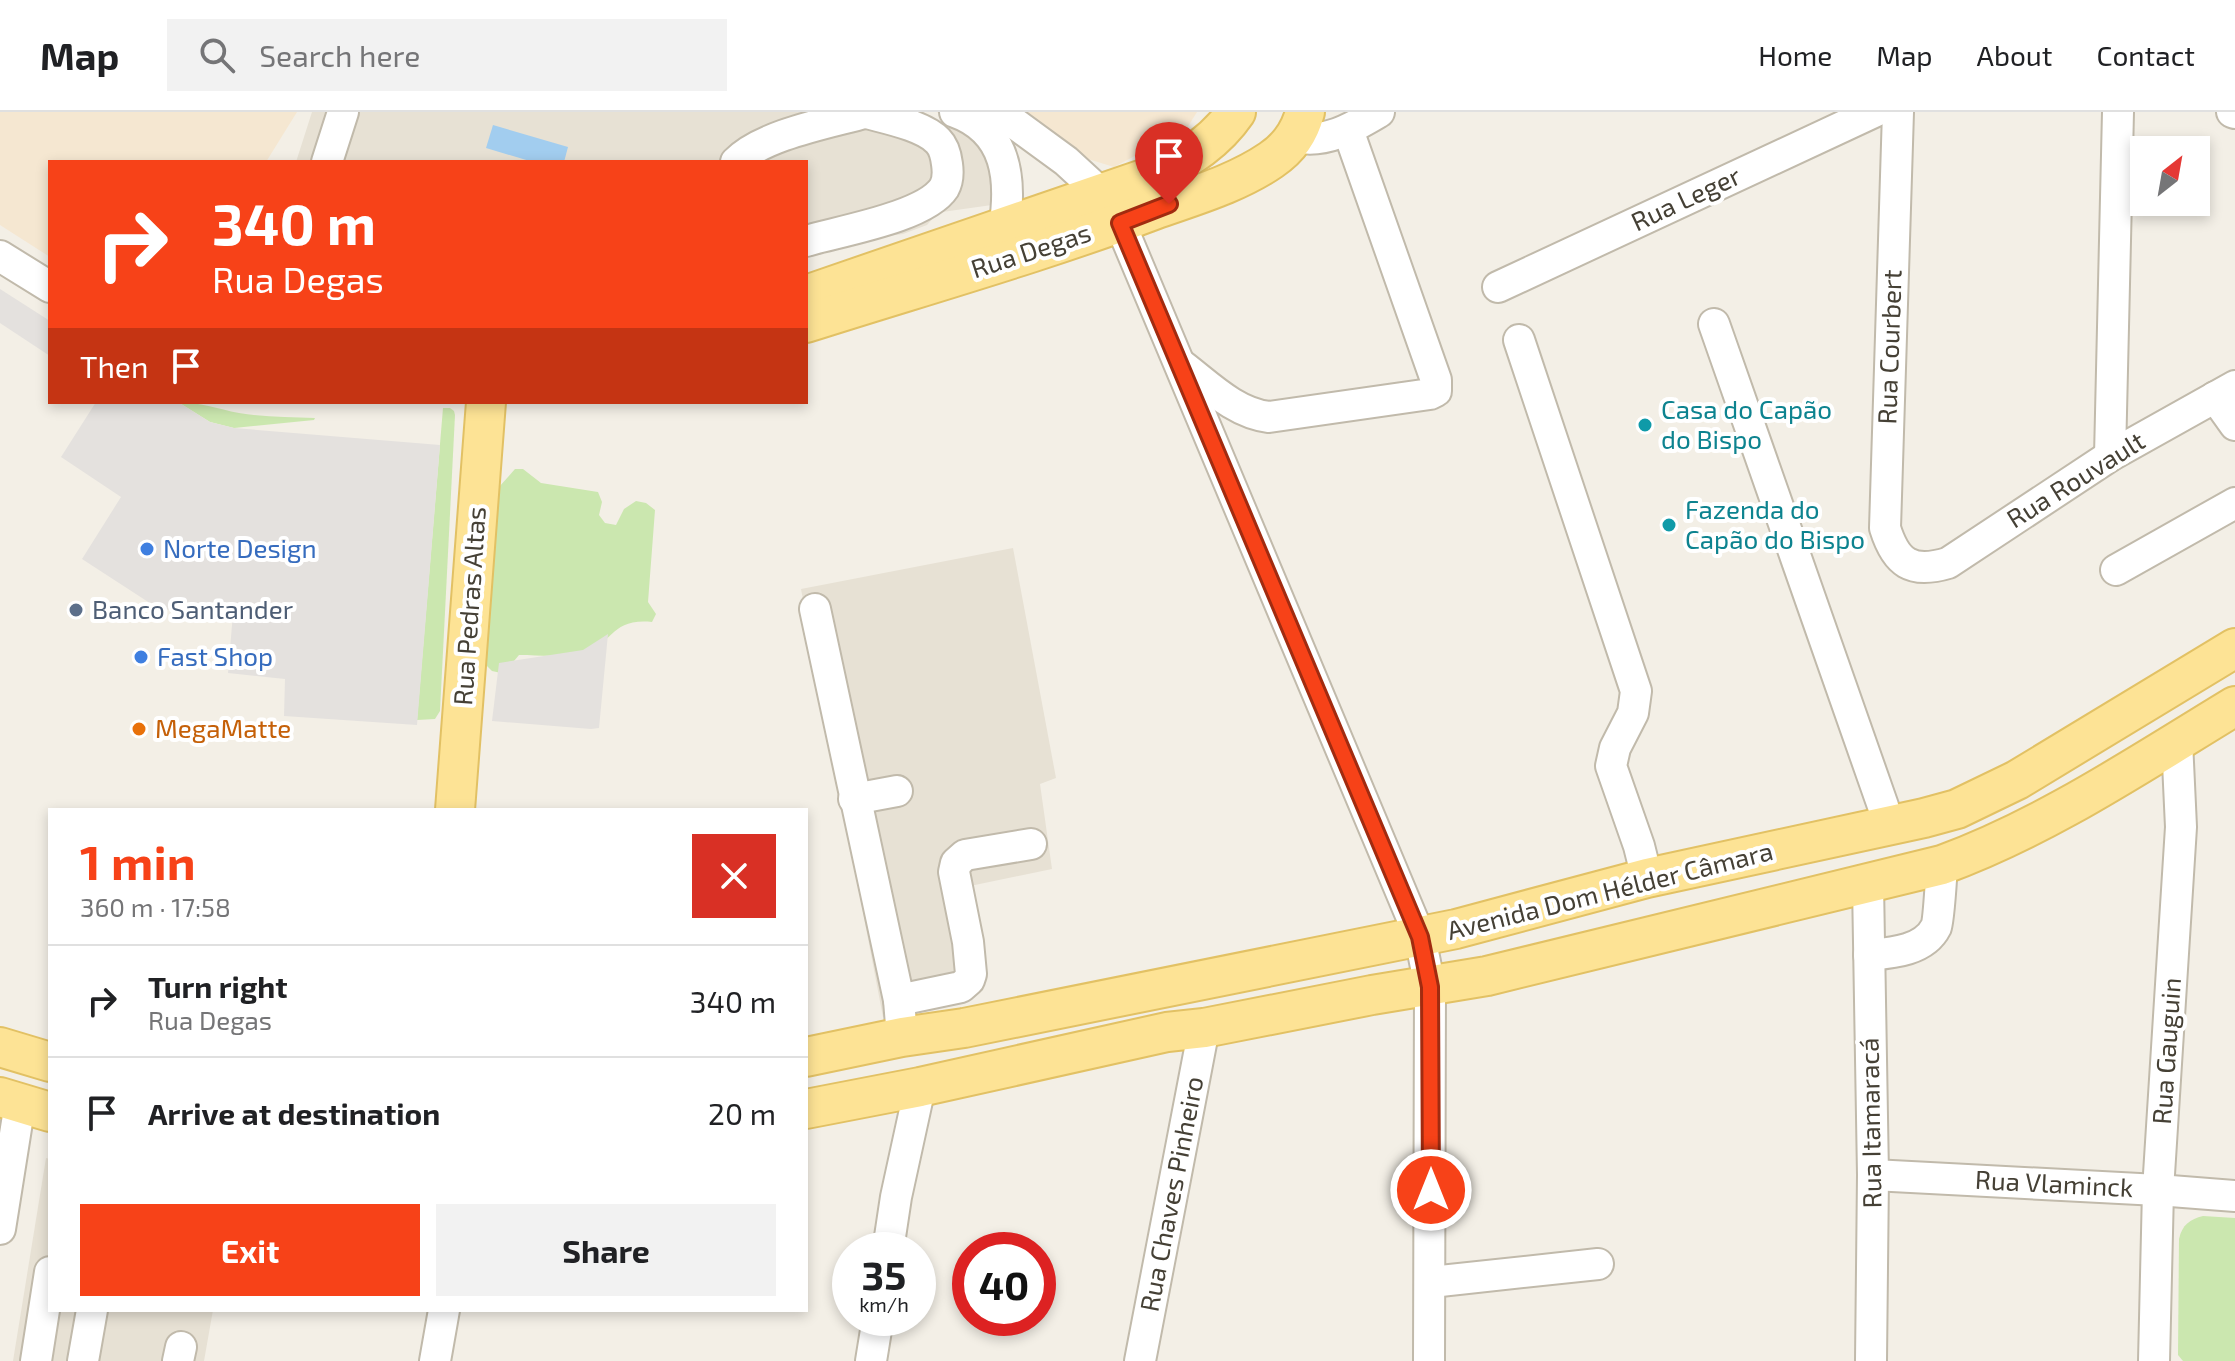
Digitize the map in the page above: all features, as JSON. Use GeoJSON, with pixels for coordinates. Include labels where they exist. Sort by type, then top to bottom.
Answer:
{"type":"FeatureCollection","features":[{"type":"Feature","properties":{"kind":"main road"},"geometry":{"type":"LineString","coordinates":[[1112,209],[1158,174],[1189,158],[1209,143],[1236,112]]}},
{"type":"Feature","properties":{"kind":"main road","name":"Rua Degas"},"geometry":{"type":"LineString","coordinates":[[808,294],[1004,229],[1112,209],[1253,171],[1279,154],[1292,120]]}},
{"type":"Feature","properties":{"kind":"main road","name":"Rua Degas"},"geometry":{"type":"LineString","coordinates":[[808,322],[1112,209]]}},
{"type":"Feature","properties":{"kind":"main road","name":"Rua Pedras Altas"},"geometry":{"type":"LineString","coordinates":[[455,808],[486,404]]}},
{"type":"Feature","properties":{"kind":"main road","name":"Avenida Dom Hélder Câmara"},"geometry":{"type":"LineString","coordinates":[[808,1056],[900,1019],[964,1028],[1238,974],[1456,929],[1647,878],[1957,809],[2030,772],[2235,648]]}},
{"type":"Feature","properties":{"kind":"main road","name":"Avenida Dom Hélder Câmara"},"geometry":{"type":"LineString","coordinates":[[808,1109],[1167,1032],[1204,1028],[1487,976],[1942,865],[1984,850],[2020,832],[2235,706]]}},
{"type":"Feature","properties":{"kind":"main road"},"geometry":{"type":"LineString","coordinates":[[1204,1028],[1213,994],[1222,983],[1238,974]]}},
{"type":"Feature","properties":{"kind":"main road"},"geometry":{"type":"LineString","coordinates":[[1,1048],[48,1061]]}},
{"type":"Feature","properties":{"kind":"street"},"geometry":{"type":"LineString","coordinates":[[328,160],[343,112]]}},
{"type":"Feature","properties":{"kind":"street"},"geometry":{"type":"LineString","coordinates":[[738,160],[744,153],[782,136],[864,112],[924,131],[938,141],[948,173],[946,184],[931,201],[901,215],[808,240]]}},
{"type":"Feature","properties":{"kind":"street"},"geometry":{"type":"LineString","coordinates":[[955,112],[977,123],[990,134],[998,148],[1008,194],[1004,229]]}},
{"type":"Feature","properties":{"kind":"street"},"geometry":{"type":"LineString","coordinates":[[999,112],[1058,155],[1112,209],[1420,937],[1430,987],[1429,1361]]}},
{"type":"Feature","properties":{"kind":"street","name":"Rua Degas"},"geometry":{"type":"LineString","coordinates":[[1292,120],[1309,140],[1348,130],[1379,112]]}},
{"type":"Feature","properties":{"kind":"street","name":"Rua Leger"},"geometry":{"type":"LineString","coordinates":[[1498,287],[1874,112]]}},
{"type":"Feature","properties":{"kind":"street","name":"Rua Courbert"},"geometry":{"type":"LineString","coordinates":[[1898,112],[1885,528],[1890,545],[1903,562],[1917,568]]}},
{"type":"Feature","properties":{"kind":"street"},"geometry":{"type":"LineString","coordinates":[[2110,456],[2118,112]]}},
{"type":"Feature","properties":{"kind":"street"},"geometry":{"type":"LineString","coordinates":[[1178,363],[1231,404],[1253,416],[1269,417],[1436,391],[1436,380],[1348,130]]}},
{"type":"Feature","properties":{"kind":"street"},"geometry":{"type":"LineString","coordinates":[[0,256],[48,286]]}},
{"type":"Feature","properties":{"kind":"street"},"geometry":{"type":"LineString","coordinates":[[1714,324],[1889,826]]}},
{"type":"Feature","properties":{"kind":"street"},"geometry":{"type":"LineString","coordinates":[[1519,340],[1636,691],[1633,713],[1615,748],[1611,766],[1647,878]]}},
{"type":"Feature","properties":{"kind":"street"},"geometry":{"type":"LineString","coordinates":[[2225,392],[2235,425]]}},
{"type":"Feature","properties":{"kind":"street","name":"Rua Rouvault"},"geometry":{"type":"LineString","coordinates":[[1917,568],[1948,563],[2110,456],[2225,392]]}},
{"type":"Feature","properties":{"kind":"street"},"geometry":{"type":"LineString","coordinates":[[2116,570],[2235,503]]}},
{"type":"Feature","properties":{"kind":"street"},"geometry":{"type":"LineString","coordinates":[[815,609],[900,1019],[969,980],[968,942],[954,872],[956,863],[965,855],[1031,844]]}},
{"type":"Feature","properties":{"kind":"street","name":"Rua Gauguin"},"geometry":{"type":"LineString","coordinates":[[2154,1361],[2158,1190],[2181,827],[2177,741]]}},
{"type":"Feature","properties":{"kind":"street"},"geometry":{"type":"LineString","coordinates":[[854,799],[897,791]]}},
{"type":"Feature","properties":{"kind":"street"},"geometry":{"type":"LineString","coordinates":[[1869,955],[1899,952],[1922,943],[1936,927],[1942,865]]}},
{"type":"Feature","properties":{"kind":"street","name":"Rua Itamaracá"},"geometry":{"type":"LineString","coordinates":[[1868,884],[1873,1175],[1871,1361]]}},
{"type":"Feature","properties":{"kind":"street"},"geometry":{"type":"LineString","coordinates":[[956,988],[964,1028]]}},
{"type":"Feature","properties":{"kind":"street","name":"Rua Chaves Pinheiro"},"geometry":{"type":"LineString","coordinates":[[1140,1361],[1204,1028]]}},
{"type":"Feature","properties":{"kind":"street"},"geometry":{"type":"LineString","coordinates":[[1,1048],[48,1041]]}},
{"type":"Feature","properties":{"kind":"street"},"geometry":{"type":"LineString","coordinates":[[891,1232],[920,1087]]}},
{"type":"Feature","properties":{"kind":"street"},"geometry":{"type":"LineString","coordinates":[[0,1229],[23,1104]]}},
{"type":"Feature","properties":{"kind":"street","name":"Rua Vlaminck"},"geometry":{"type":"LineString","coordinates":[[1873,1175],[2235,1196]]}},
{"type":"Feature","properties":{"kind":"street"},"geometry":{"type":"LineString","coordinates":[[1431,1282],[1598,1264]]}},
{"type":"Feature","properties":{"kind":"street"},"geometry":{"type":"LineString","coordinates":[[36,1361],[48,1285]]}},
{"type":"Feature","properties":{"kind":"street"},"geometry":{"type":"LineString","coordinates":[[83,1361],[92,1312]]}},
{"type":"Feature","properties":{"kind":"street"},"geometry":{"type":"LineString","coordinates":[[435,1361],[444,1312]]}},
{"type":"Feature","properties":{"kind":"street"},"geometry":{"type":"LineString","coordinates":[[871,1361],[875,1336]]}},
{"type":"Feature","properties":{"kind":"shaded area"},"geometry":{"type":"Polygon","coordinates":[[[0,112],[297,112],[267,160],[48,160],[48,256],[0,225],[0,112]]]}},
{"type":"Feature","properties":{"kind":"shaded area"},"geometry":{"type":"Polygon","coordinates":[[[312,112],[906,112],[966,132],[993,160],[992,205],[942,212],[927,225],[903,234],[865,239],[808,253],[808,160],[297,160],[312,112]]]}},
{"type":"Feature","properties":{"kind":"shaded area"},"geometry":{"type":"Polygon","coordinates":[[[936,112],[1197,112],[1187,128],[1114,167],[936,112]]]}},
{"type":"Feature","properties":{"kind":"shaded area"},"geometry":{"type":"Polygon","coordinates":[[[0,289],[48,320],[48,355],[0,323],[0,289]]]}},
{"type":"Feature","properties":{"kind":"shaded area"},"geometry":{"type":"Polygon","coordinates":[[[95,404],[181,404],[210,422],[234,428],[440,445],[417,725],[284,716],[285,679],[228,673],[233,613],[159,609],[82,559],[121,497],[61,457],[95,404]]]}},
{"type":"Feature","properties":{"kind":"shaded area"},"geometry":{"type":"Polygon","coordinates":[[[1013,548],[1056,778],[1040,784],[1052,869],[951,890],[969,993],[883,1017],[801,589],[1013,548]]]}},
{"type":"Feature","properties":{"kind":"shaded area"},"geometry":{"type":"Polygon","coordinates":[[[608,634],[599,728],[492,721],[499,663],[583,650],[608,634]]]}},
{"type":"Feature","properties":{"kind":"shaded area"},"geometry":{"type":"Polygon","coordinates":[[[46,1158],[48,1312],[213,1312],[204,1361],[13,1361],[46,1158]]]}},
{"type":"Feature","properties":{"kind":"green space"},"geometry":{"type":"Polygon","coordinates":[[[181,404],[201,404],[248,414],[315,418],[234,428],[210,422],[181,404]]]}},
{"type":"Feature","properties":{"kind":"green space"},"geometry":{"type":"Polygon","coordinates":[[[443,408],[450,408],[455,415],[440,711],[435,719],[417,720],[443,408]]]}},
{"type":"Feature","properties":{"kind":"green space"},"geometry":{"type":"Polygon","coordinates":[[[515,469],[523,469],[541,483],[598,492],[602,502],[599,515],[605,523],[616,525],[624,509],[636,501],[646,503],[655,510],[648,602],[656,614],[652,622],[628,624],[594,648],[576,654],[519,655],[501,673],[492,671],[480,659],[490,514],[499,487],[515,469]]]}},
{"type":"Feature","properties":{"kind":"green space"},"geometry":{"type":"Polygon","coordinates":[[[2203,1216],[2235,1218],[2235,1361],[2183,1361],[2178,1355],[2179,1239],[2187,1223],[2203,1216]]]}},
{"type":"Feature","properties":{"kind":"water"},"geometry":{"type":"Polygon","coordinates":[[[493,125],[568,147],[565,160],[526,160],[486,148],[493,125]]]}},
{"type":"Feature","properties":{"kind":"place","name":"Casa do Capão do Bispo"},"geometry":{"type":"Point","coordinates":[1645,425]}},
{"type":"Feature","properties":{"kind":"place","name":"Fazenda do Capão do Bispo"},"geometry":{"type":"Point","coordinates":[1669,525]}},
{"type":"Feature","properties":{"kind":"place","name":"Norte Design"},"geometry":{"type":"Point","coordinates":[147,549]}},
{"type":"Feature","properties":{"kind":"place","name":"Banco Santander"},"geometry":{"type":"Point","coordinates":[76,610]}},
{"type":"Feature","properties":{"kind":"place","name":"Fast Shop"},"geometry":{"type":"Point","coordinates":[141,657]}},
{"type":"Feature","properties":{"kind":"place","name":"MegaMatte"},"geometry":{"type":"Point","coordinates":[139,729]}},
{"type":"Feature","properties":{"kind":"route"},"geometry":{"type":"LineString","coordinates":[[1169,204],[1120,223],[1420,937],[1430,987],[1431,1190]]}}]}
